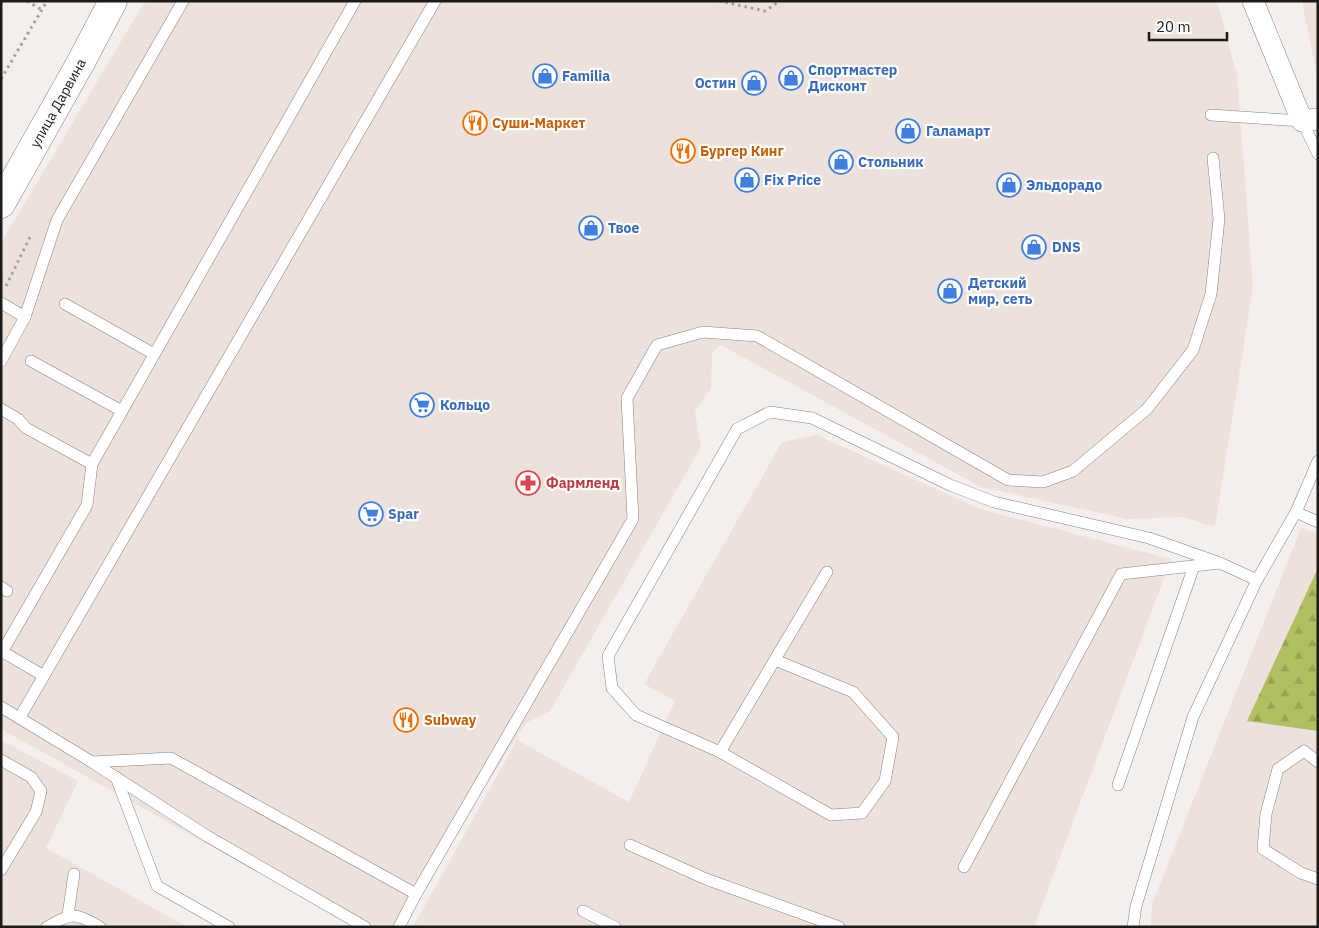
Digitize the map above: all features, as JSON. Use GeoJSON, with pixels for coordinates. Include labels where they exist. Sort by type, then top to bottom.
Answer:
{"type":"FeatureCollection","features":[{"type":"Feature","properties":{"kind":"main road","name":"улица Дарвина"},"geometry":{"type":"LineString","coordinates":[[1,204],[113,1]]}},
{"type":"Feature","properties":{"kind":"street"},"geometry":{"type":"LineString","coordinates":[[1253,1],[1310,120]]}},
{"type":"Feature","properties":{"kind":"lane"},"geometry":{"type":"LineString","coordinates":[[1,361],[25,317],[57,220],[184,1]]}},
{"type":"Feature","properties":{"kind":"lane"},"geometry":{"type":"LineString","coordinates":[[44,676],[1,652],[87,505],[92,464],[355,1]]}},
{"type":"Feature","properties":{"kind":"lane"},"geometry":{"type":"LineString","coordinates":[[20,717],[435,1]]}},
{"type":"Feature","properties":{"kind":"lane"},"geometry":{"type":"LineString","coordinates":[[1212,115],[1310,120],[1318,154]]}},
{"type":"Feature","properties":{"kind":"lane"},"geometry":{"type":"LineString","coordinates":[[399,927],[416,894],[632,519],[627,398],[657,345],[703,332],[758,336],[1008,480],[1043,482],[1073,471],[1147,409],[1193,350],[1211,294],[1219,219],[1213,158]]}},
{"type":"Feature","properties":{"kind":"lane"},"geometry":{"type":"LineString","coordinates":[[1,303],[25,317]]}},
{"type":"Feature","properties":{"kind":"lane"},"geometry":{"type":"LineString","coordinates":[[65,304],[154,354]]}},
{"type":"Feature","properties":{"kind":"lane"},"geometry":{"type":"LineString","coordinates":[[31,361],[122,411]]}},
{"type":"Feature","properties":{"kind":"lane"},"geometry":{"type":"LineString","coordinates":[[1,409],[18,419],[26,428],[92,464]]}},
{"type":"Feature","properties":{"kind":"lane"},"geometry":{"type":"LineString","coordinates":[[775,660],[853,692],[893,737],[885,781],[862,813],[831,815],[720,752],[636,715],[612,688],[608,656],[737,429],[770,412],[812,418],[950,485],[994,502],[1149,538],[1220,563],[1257,580]]}},
{"type":"Feature","properties":{"kind":"lane"},"geometry":{"type":"LineString","coordinates":[[1133,927],[1136,906],[1193,716],[1257,580],[1296,512],[1318,460]]}},
{"type":"Feature","properties":{"kind":"lane"},"geometry":{"type":"LineString","coordinates":[[1296,512],[1318,522]]}},
{"type":"Feature","properties":{"kind":"lane"},"geometry":{"type":"LineString","coordinates":[[964,867],[1121,574],[1220,563]]}},
{"type":"Feature","properties":{"kind":"lane"},"geometry":{"type":"LineString","coordinates":[[1118,786],[1194,566]]}},
{"type":"Feature","properties":{"kind":"lane"},"geometry":{"type":"LineString","coordinates":[[720,752],[827,572]]}},
{"type":"Feature","properties":{"kind":"lane"},"geometry":{"type":"LineString","coordinates":[[1,707],[92,762],[207,836],[365,927]]}},
{"type":"Feature","properties":{"kind":"lane"},"geometry":{"type":"LineString","coordinates":[[1318,762],[1304,751],[1278,769],[1266,814],[1263,849],[1301,873],[1318,878]]}},
{"type":"Feature","properties":{"kind":"lane"},"geometry":{"type":"LineString","coordinates":[[92,762],[172,758],[416,894]]}},
{"type":"Feature","properties":{"kind":"lane"},"geometry":{"type":"LineString","coordinates":[[1,760],[31,777],[41,791],[36,812],[1,870]]}},
{"type":"Feature","properties":{"kind":"lane"},"geometry":{"type":"LineString","coordinates":[[116,778],[156,886],[229,927]]}},
{"type":"Feature","properties":{"kind":"lane"},"geometry":{"type":"LineString","coordinates":[[630,845],[706,880],[839,927]]}},
{"type":"Feature","properties":{"kind":"lane"},"geometry":{"type":"LineString","coordinates":[[68,915],[74,874]]}},
{"type":"Feature","properties":{"kind":"lane"},"geometry":{"type":"LineString","coordinates":[[583,911],[615,927]]}},
{"type":"Feature","properties":{"kind":"lane"},"geometry":{"type":"LineString","coordinates":[[47,927],[68,915],[85,918],[100,927]]}},
{"type":"Feature","properties":{"kind":"path"},"geometry":{"type":"LineString","coordinates":[[27,1],[42,10]]}},
{"type":"Feature","properties":{"kind":"path"},"geometry":{"type":"LineString","coordinates":[[1,79],[47,1]]}},
{"type":"Feature","properties":{"kind":"path"},"geometry":{"type":"LineString","coordinates":[[719,1],[765,11],[780,1]]}},
{"type":"Feature","properties":{"kind":"shaded area"},"geometry":{"type":"Polygon","coordinates":[[[145,1],[1217,1],[1237,75],[1253,287],[1215,527],[1183,517],[1127,519],[981,487],[721,345],[712,353],[711,388],[695,412],[701,447],[550,711],[526,723],[394,927],[356,927],[1,729],[1,243],[145,1]]]}},
{"type":"Feature","properties":{"kind":"shaded area"},"geometry":{"type":"Polygon","coordinates":[[[1302,1],[1318,1],[1318,81],[1302,1]]]}},
{"type":"Feature","properties":{"kind":"shaded area"},"geometry":{"type":"Polygon","coordinates":[[[817,435],[980,509],[1171,559],[1034,927],[413,927],[517,740],[629,802],[675,701],[644,684],[782,442],[817,435]]]}},
{"type":"Feature","properties":{"kind":"shaded area"},"geometry":{"type":"Polygon","coordinates":[[[1301,528],[1318,533],[1318,927],[1150,927],[1153,902],[1301,528]]]}},
{"type":"Feature","properties":{"kind":"shaded area"},"geometry":{"type":"Polygon","coordinates":[[[1,740],[78,781],[46,848],[187,927],[1,927],[1,740]]]}},
{"type":"Feature","properties":{"kind":"green space"},"geometry":{"type":"Polygon","coordinates":[[[1318,568],[1318,731],[1247,721],[1318,568]]]}},
{"type":"Feature","properties":{"kind":"place","name":"Familia"},"geometry":{"type":"Point","coordinates":[545,76]}},
{"type":"Feature","properties":{"kind":"place","name":"Спортмастер Дисконт"},"geometry":{"type":"Point","coordinates":[791,78]}},
{"type":"Feature","properties":{"kind":"place","name":"Остин"},"geometry":{"type":"Point","coordinates":[754,83]}},
{"type":"Feature","properties":{"kind":"place","name":"Суши-Маркет"},"geometry":{"type":"Point","coordinates":[475,123]}},
{"type":"Feature","properties":{"kind":"place","name":"Галамарт"},"geometry":{"type":"Point","coordinates":[908,131]}},
{"type":"Feature","properties":{"kind":"place","name":"Бургер Кинг"},"geometry":{"type":"Point","coordinates":[683,151]}},
{"type":"Feature","properties":{"kind":"place","name":"Стольник"},"geometry":{"type":"Point","coordinates":[841,162]}},
{"type":"Feature","properties":{"kind":"place","name":"Fix Price"},"geometry":{"type":"Point","coordinates":[747,180]}},
{"type":"Feature","properties":{"kind":"place","name":"Эльдорадо"},"geometry":{"type":"Point","coordinates":[1009,185]}},
{"type":"Feature","properties":{"kind":"place","name":"Твое"},"geometry":{"type":"Point","coordinates":[591,228]}},
{"type":"Feature","properties":{"kind":"place","name":"DNS"},"geometry":{"type":"Point","coordinates":[1034,247]}},
{"type":"Feature","properties":{"kind":"place","name":"Детский мир, сеть"},"geometry":{"type":"Point","coordinates":[950,291]}},
{"type":"Feature","properties":{"kind":"place","name":"Кольцо"},"geometry":{"type":"Point","coordinates":[422,405]}},
{"type":"Feature","properties":{"kind":"place","name":"Фармленд"},"geometry":{"type":"Point","coordinates":[528,483]}},
{"type":"Feature","properties":{"kind":"place","name":"Spar"},"geometry":{"type":"Point","coordinates":[371,514]}},
{"type":"Feature","properties":{"kind":"place","name":"Subway"},"geometry":{"type":"Point","coordinates":[406,720]}}]}
